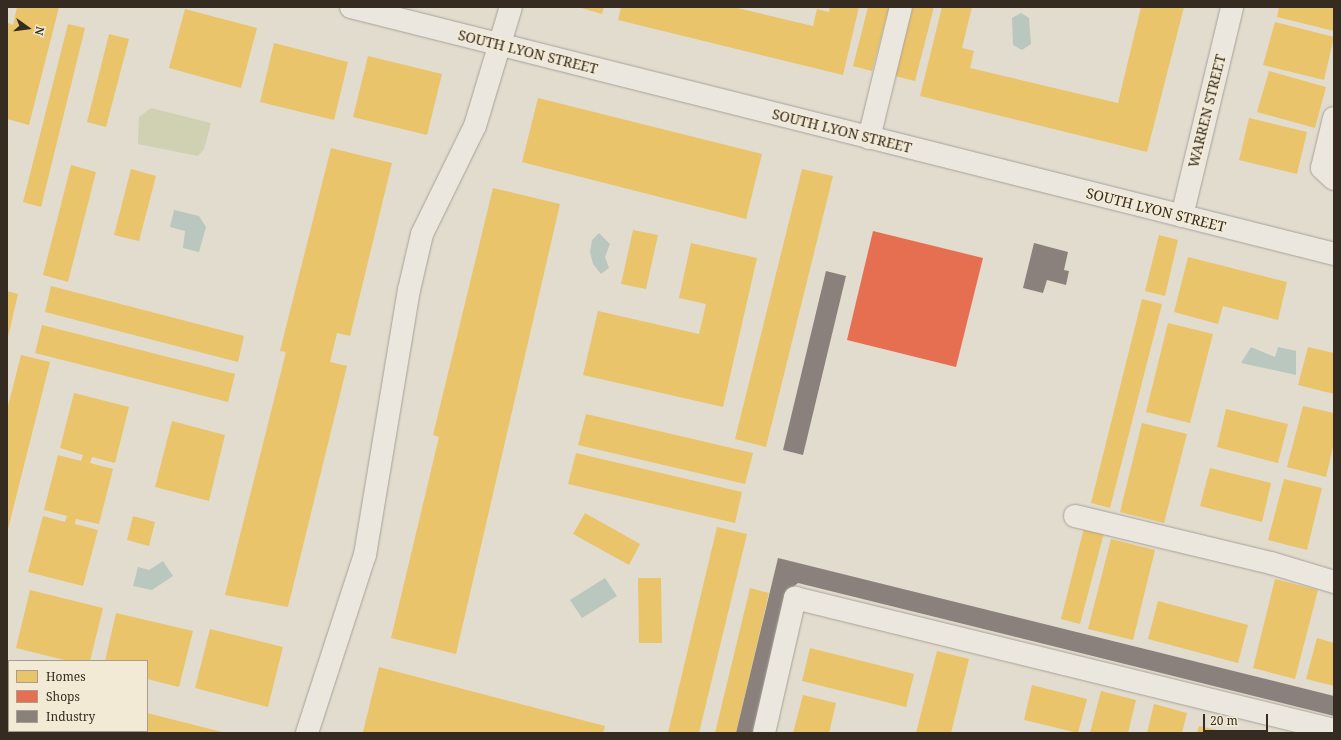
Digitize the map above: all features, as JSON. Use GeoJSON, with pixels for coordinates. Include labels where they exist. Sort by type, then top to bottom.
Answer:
{"type":"FeatureCollection","features":[{"type":"Feature","properties":{"kind":"street","name":"SOUTH LYON STREET"},"geometry":{"type":"LineString","coordinates":[[351,7],[1334,254]]}},
{"type":"Feature","properties":{"kind":"street"},"geometry":{"type":"LineString","coordinates":[[307,733],[365,555],[409,290],[422,234],[475,126],[501,45],[511,7]]}},
{"type":"Feature","properties":{"kind":"street"},"geometry":{"type":"LineString","coordinates":[[869,138],[901,7]]}},
{"type":"Feature","properties":{"kind":"street","name":"WARREN STREET"},"geometry":{"type":"LineString","coordinates":[[1182,216],[1232,7]]}},
{"type":"Feature","properties":{"kind":"street"},"geometry":{"type":"LineString","coordinates":[[1334,118],[1322,168],[1334,178]]}},
{"type":"Feature","properties":{"kind":"street"},"geometry":{"type":"LineString","coordinates":[[1075,516],[1271,562],[1334,582]]}},
{"type":"Feature","properties":{"kind":"street"},"geometry":{"type":"LineString","coordinates":[[764,733],[795,598],[1334,730]]}},
{"type":"Feature","properties":{"kind":"green space"},"geometry":{"type":"Polygon","coordinates":[[[151,108],[211,123],[204,149],[198,156],[138,144],[139,117],[151,108]]]}},
{"type":"Feature","properties":{"kind":"shaded area"},"geometry":{"type":"Polygon","coordinates":[[[1021,13],[1029,18],[1031,44],[1022,50],[1013,45],[1012,18],[1021,13]]]}},
{"type":"Feature","properties":{"kind":"shaded area"},"geometry":{"type":"Polygon","coordinates":[[[174,210],[199,216],[206,227],[199,252],[183,248],[185,231],[170,227],[174,210]]]}},
{"type":"Feature","properties":{"kind":"shaded area"},"geometry":{"type":"Polygon","coordinates":[[[599,233],[610,244],[605,257],[609,268],[601,274],[593,264],[590,252],[592,240],[599,233]]]}},
{"type":"Feature","properties":{"kind":"shaded area"},"geometry":{"type":"Polygon","coordinates":[[[1251,347],[1275,357],[1278,347],[1296,351],[1296,375],[1241,363],[1251,347]]]}},
{"type":"Feature","properties":{"kind":"shaded area"},"geometry":{"type":"Polygon","coordinates":[[[163,561],[173,576],[152,590],[133,586],[138,567],[149,570],[163,561]]]}},
{"type":"Feature","properties":{"kind":"shaded area"},"geometry":{"type":"Polygon","coordinates":[[[605,578],[617,596],[582,618],[570,600],[605,578]]]}},
{"type":"Feature","properties":{"kind":"building: Homes"},"geometry":{"type":"Polygon","coordinates":[[[17,7],[59,7],[29,125],[7,119],[7,28],[8,23],[13,25],[17,7]]]}},
{"type":"Feature","properties":{"kind":"building: Homes"},"geometry":{"type":"Polygon","coordinates":[[[578,7],[604,7],[602,14],[578,7]]]}},
{"type":"Feature","properties":{"kind":"building: Homes"},"geometry":{"type":"Polygon","coordinates":[[[621,7],[733,7],[813,26],[817,9],[829,12],[830,7],[859,7],[843,75],[618,20],[621,7]]]}},
{"type":"Feature","properties":{"kind":"building: Homes"},"geometry":{"type":"Polygon","coordinates":[[[868,7],[889,7],[872,71],[853,66],[868,7]]]}},
{"type":"Feature","properties":{"kind":"building: Homes"},"geometry":{"type":"Polygon","coordinates":[[[913,7],[934,7],[915,81],[895,76],[913,7]]]}},
{"type":"Feature","properties":{"kind":"building: Homes"},"geometry":{"type":"Polygon","coordinates":[[[942,7],[972,7],[962,48],[974,51],[970,68],[1118,103],[1141,7],[1184,7],[1147,152],[920,96],[942,7]]]}},
{"type":"Feature","properties":{"kind":"building: Homes"},"geometry":{"type":"Polygon","coordinates":[[[1279,7],[1334,7],[1334,31],[1277,17],[1279,7]]]}},
{"type":"Feature","properties":{"kind":"building: Homes"},"geometry":{"type":"Polygon","coordinates":[[[185,9],[257,28],[241,88],[169,68],[185,9]]]}},
{"type":"Feature","properties":{"kind":"building: Homes"},"geometry":{"type":"Polygon","coordinates":[[[1275,22],[1334,37],[1324,80],[1263,65],[1275,22]]]}},
{"type":"Feature","properties":{"kind":"building: Homes"},"geometry":{"type":"Polygon","coordinates":[[[68,24],[85,28],[41,207],[23,202],[68,24]]]}},
{"type":"Feature","properties":{"kind":"building: Homes"},"geometry":{"type":"Polygon","coordinates":[[[109,34],[129,39],[106,127],[87,122],[109,34]]]}},
{"type":"Feature","properties":{"kind":"building: Homes"},"geometry":{"type":"Polygon","coordinates":[[[274,43],[348,62],[334,120],[260,102],[274,43]]]}},
{"type":"Feature","properties":{"kind":"building: Homes"},"geometry":{"type":"Polygon","coordinates":[[[368,56],[442,74],[427,135],[353,117],[368,56]]]}},
{"type":"Feature","properties":{"kind":"building: Homes"},"geometry":{"type":"Polygon","coordinates":[[[1269,71],[1326,87],[1315,128],[1257,112],[1269,71]]]}},
{"type":"Feature","properties":{"kind":"building: Homes"},"geometry":{"type":"Polygon","coordinates":[[[538,98],[762,154],[746,219],[522,162],[538,98]]]}},
{"type":"Feature","properties":{"kind":"building: Homes"},"geometry":{"type":"Polygon","coordinates":[[[1249,118],[1307,132],[1297,174],[1239,160],[1249,118]]]}},
{"type":"Feature","properties":{"kind":"building: Homes"},"geometry":{"type":"Polygon","coordinates":[[[331,148],[392,163],[350,336],[337,333],[330,362],[347,366],[288,607],[225,595],[286,352],[280,351],[331,148]]]}},
{"type":"Feature","properties":{"kind":"building: Homes"},"geometry":{"type":"Polygon","coordinates":[[[71,165],[96,172],[68,282],[43,275],[71,165]]]}},
{"type":"Feature","properties":{"kind":"building: Homes"},"geometry":{"type":"Polygon","coordinates":[[[131,169],[156,176],[139,241],[114,235],[131,169]]]}},
{"type":"Feature","properties":{"kind":"building: Homes"},"geometry":{"type":"Polygon","coordinates":[[[802,169],[833,176],[766,447],[735,439],[802,169]]]}},
{"type":"Feature","properties":{"kind":"building: Homes"},"geometry":{"type":"Polygon","coordinates":[[[493,188],[560,204],[456,654],[391,638],[439,437],[433,435],[493,188]]]}},
{"type":"Feature","properties":{"kind":"building: Homes"},"geometry":{"type":"Polygon","coordinates":[[[633,230],[658,235],[646,289],[621,284],[633,230]]]}},
{"type":"Feature","properties":{"kind":"building: Homes"},"geometry":{"type":"Polygon","coordinates":[[[1159,235],[1178,240],[1165,296],[1145,291],[1159,235]]]}},
{"type":"Feature","properties":{"kind":"building: Homes"},"geometry":{"type":"Polygon","coordinates":[[[691,243],[757,258],[723,407],[583,375],[598,311],[699,334],[706,304],[679,298],[691,243]]]}},
{"type":"Feature","properties":{"kind":"building: Homes"},"geometry":{"type":"Polygon","coordinates":[[[1188,257],[1287,282],[1278,320],[1223,306],[1218,324],[1174,312],[1188,257]]]}},
{"type":"Feature","properties":{"kind":"building: Homes"},"geometry":{"type":"Polygon","coordinates":[[[51,286],[244,336],[238,362],[45,312],[51,286]]]}},
{"type":"Feature","properties":{"kind":"building: Homes"},"geometry":{"type":"Polygon","coordinates":[[[7,291],[18,294],[8,337],[7,336],[7,291]]]}},
{"type":"Feature","properties":{"kind":"building: Homes"},"geometry":{"type":"Polygon","coordinates":[[[1142,299],[1162,304],[1110,508],[1091,503],[1142,299]]]}},
{"type":"Feature","properties":{"kind":"building: Homes"},"geometry":{"type":"Polygon","coordinates":[[[1168,323],[1213,334],[1190,423],[1146,412],[1168,323]]]}},
{"type":"Feature","properties":{"kind":"building: Homes"},"geometry":{"type":"Polygon","coordinates":[[[42,325],[235,374],[228,402],[35,353],[42,325]]]}},
{"type":"Feature","properties":{"kind":"building: Homes"},"geometry":{"type":"Polygon","coordinates":[[[1308,347],[1334,353],[1334,394],[1298,385],[1308,347]]]}},
{"type":"Feature","properties":{"kind":"building: Homes"},"geometry":{"type":"Polygon","coordinates":[[[21,355],[50,362],[8,529],[7,410],[21,355]]]}},
{"type":"Feature","properties":{"kind":"building: Homes"},"geometry":{"type":"Polygon","coordinates":[[[74,393],[129,407],[115,463],[92,457],[90,463],[113,469],[99,524],[76,519],[75,524],[98,530],[83,586],[28,572],[43,516],[65,522],[67,516],[44,510],[58,455],[81,461],[83,455],[60,448],[74,393]]]}},
{"type":"Feature","properties":{"kind":"building: Homes"},"geometry":{"type":"Polygon","coordinates":[[[1303,406],[1334,413],[1334,443],[1326,477],[1287,467],[1303,406]]]}},
{"type":"Feature","properties":{"kind":"building: Homes"},"geometry":{"type":"Polygon","coordinates":[[[1226,409],[1288,424],[1278,463],[1217,447],[1226,409]]]}},
{"type":"Feature","properties":{"kind":"building: Homes"},"geometry":{"type":"Polygon","coordinates":[[[586,414],[753,453],[745,484],[578,445],[586,414]]]}},
{"type":"Feature","properties":{"kind":"building: Homes"},"geometry":{"type":"Polygon","coordinates":[[[172,421],[225,435],[209,501],[155,487],[172,421]]]}},
{"type":"Feature","properties":{"kind":"building: Homes"},"geometry":{"type":"Polygon","coordinates":[[[1142,423],[1187,434],[1164,523],[1120,512],[1142,423]]]}},
{"type":"Feature","properties":{"kind":"building: Homes"},"geometry":{"type":"Polygon","coordinates":[[[576,453],[742,492],[735,523],[568,484],[576,453]]]}},
{"type":"Feature","properties":{"kind":"building: Homes"},"geometry":{"type":"Polygon","coordinates":[[[1210,468],[1271,483],[1262,522],[1200,506],[1210,468]]]}},
{"type":"Feature","properties":{"kind":"building: Homes"},"geometry":{"type":"Polygon","coordinates":[[[1284,479],[1322,488],[1307,550],[1268,540],[1284,479]]]}},
{"type":"Feature","properties":{"kind":"building: Homes"},"geometry":{"type":"Polygon","coordinates":[[[585,513],[640,544],[629,565],[573,534],[585,513]]]}},
{"type":"Feature","properties":{"kind":"building: Homes"},"geometry":{"type":"Polygon","coordinates":[[[133,516],[155,522],[149,546],[127,540],[133,516]]]}},
{"type":"Feature","properties":{"kind":"building: Homes"},"geometry":{"type":"Polygon","coordinates":[[[717,527],[747,534],[699,733],[668,733],[717,527]]]}},
{"type":"Feature","properties":{"kind":"building: Homes"},"geometry":{"type":"Polygon","coordinates":[[[1084,528],[1104,533],[1080,624],[1061,619],[1084,528]]]}},
{"type":"Feature","properties":{"kind":"building: Homes"},"geometry":{"type":"Polygon","coordinates":[[[1111,539],[1155,550],[1133,640],[1088,629],[1111,539]]]}},
{"type":"Feature","properties":{"kind":"building: Homes"},"geometry":{"type":"Polygon","coordinates":[[[638,578],[661,578],[662,643],[639,643],[638,578]]]}},
{"type":"Feature","properties":{"kind":"building: Homes"},"geometry":{"type":"Polygon","coordinates":[[[1275,579],[1318,590],[1295,679],[1253,668],[1275,579]]]}},
{"type":"Feature","properties":{"kind":"building: Homes"},"geometry":{"type":"Polygon","coordinates":[[[750,588],[769,593],[736,733],[715,733],[750,588]]]}},
{"type":"Feature","properties":{"kind":"building: Homes"},"geometry":{"type":"Polygon","coordinates":[[[30,590],[103,608],[90,660],[64,660],[16,648],[30,590]]]}},
{"type":"Feature","properties":{"kind":"building: Homes"},"geometry":{"type":"Polygon","coordinates":[[[1158,601],[1248,625],[1238,663],[1148,639],[1158,601]]]}},
{"type":"Feature","properties":{"kind":"building: Homes"},"geometry":{"type":"Polygon","coordinates":[[[116,613],[193,631],[179,687],[148,679],[148,660],[105,660],[116,613]]]}},
{"type":"Feature","properties":{"kind":"building: Homes"},"geometry":{"type":"Polygon","coordinates":[[[210,629],[283,647],[268,707],[195,688],[210,629]]]}},
{"type":"Feature","properties":{"kind":"building: Homes"},"geometry":{"type":"Polygon","coordinates":[[[1317,638],[1334,643],[1334,686],[1306,679],[1317,638]]]}},
{"type":"Feature","properties":{"kind":"building: Homes"},"geometry":{"type":"Polygon","coordinates":[[[810,648],[914,674],[906,707],[802,681],[810,648]]]}},
{"type":"Feature","properties":{"kind":"building: Homes"},"geometry":{"type":"Polygon","coordinates":[[[937,651],[969,659],[951,733],[916,733],[937,651]]]}},
{"type":"Feature","properties":{"kind":"building: Homes"},"geometry":{"type":"Polygon","coordinates":[[[379,667],[605,726],[603,733],[363,732],[379,667]]]}},
{"type":"Feature","properties":{"kind":"building: Homes"},"geometry":{"type":"Polygon","coordinates":[[[7,679],[8,707],[7,707],[7,679]]]}},
{"type":"Feature","properties":{"kind":"building: Homes"},"geometry":{"type":"Polygon","coordinates":[[[1032,685],[1087,699],[1078,733],[1024,720],[1032,685]]]}},
{"type":"Feature","properties":{"kind":"building: Homes"},"geometry":{"type":"Polygon","coordinates":[[[1101,691],[1136,700],[1128,733],[1090,733],[1101,691]]]}},
{"type":"Feature","properties":{"kind":"building: Homes"},"geometry":{"type":"Polygon","coordinates":[[[803,695],[836,703],[829,733],[793,733],[803,695]]]}},
{"type":"Feature","properties":{"kind":"building: Homes"},"geometry":{"type":"Polygon","coordinates":[[[1154,704],[1187,713],[1182,733],[1147,733],[1154,704]]]}},
{"type":"Feature","properties":{"kind":"building: Homes"},"geometry":{"type":"Polygon","coordinates":[[[148,713],[222,733],[107,732],[148,732],[148,713]]]}},
{"type":"Feature","properties":{"kind":"building: Homes"},"geometry":{"type":"Polygon","coordinates":[[[1199,726],[1225,732],[1225,733],[1197,733],[1199,726]]]}},
{"type":"Feature","properties":{"kind":"building: Shops"},"geometry":{"type":"Polygon","coordinates":[[[873,231],[983,258],[956,367],[847,340],[873,231]]]}},
{"type":"Feature","properties":{"kind":"building: Industry"},"geometry":{"type":"Polygon","coordinates":[[[1034,243],[1068,252],[1064,270],[1069,271],[1066,285],[1047,280],[1043,293],[1023,288],[1034,243]]]}},
{"type":"Feature","properties":{"kind":"building: Industry"},"geometry":{"type":"Polygon","coordinates":[[[826,271],[846,276],[803,455],[783,450],[826,271]]]}},
{"type":"Feature","properties":{"kind":"building: Industry"},"geometry":{"type":"Polygon","coordinates":[[[778,558],[1334,696],[1334,716],[798,583],[791,589],[757,733],[736,733],[778,558]]]}}]}
